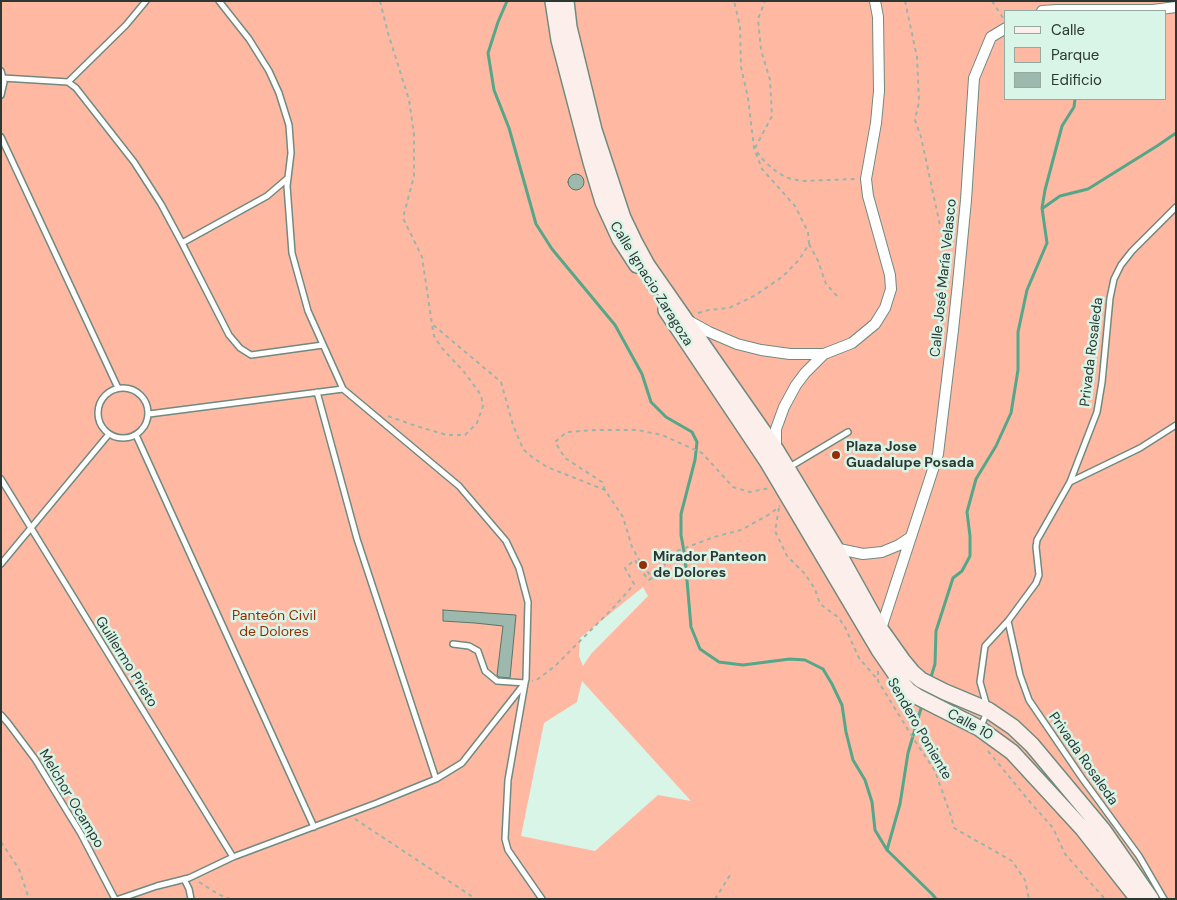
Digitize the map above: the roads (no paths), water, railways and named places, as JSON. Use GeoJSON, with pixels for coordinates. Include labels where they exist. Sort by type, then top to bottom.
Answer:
{"type":"FeatureCollection","features":[{"type":"Feature","properties":{"kind":"street","name":"Calle Ignacio Zaragoza"},"geometry":{"type":"LineString","coordinates":[[554,1],[559,40],[577,111],[603,202],[620,239],[678,328],[772,456],[788,469],[836,549]]}},
{"type":"Feature","properties":{"kind":"street","name":"Calle Ignacio Zaragoza"},"geometry":{"type":"LineString","coordinates":[[566,1],[569,27],[594,130],[623,218],[647,266],[772,456],[786,504],[817,544]]}},
{"type":"Feature","properties":{"kind":"street","name":"Calle Ignacio Zaragoza"},"geometry":{"type":"LineString","coordinates":[[683,318],[709,332],[738,344],[761,350],[790,354],[824,354],[852,343],[875,324],[885,308],[891,289],[890,275],[868,196],[866,179],[876,122],[879,91],[878,17],[875,1]]}},
{"type":"Feature","properties":{"kind":"street"},"geometry":{"type":"LineString","coordinates":[[1057,10],[1176,8]]}},
{"type":"Feature","properties":{"kind":"street","name":"Calle José María Velasco"},"geometry":{"type":"LineString","coordinates":[[878,647],[881,630],[938,454],[964,218],[974,78],[991,37],[1004,29]]}},
{"type":"Feature","properties":{"kind":"street","name":"Calle Ignacio Zaragoza"},"geometry":{"type":"LineString","coordinates":[[772,456],[776,428],[784,407],[805,373],[824,354]]}},
{"type":"Feature","properties":{"kind":"street"},"geometry":{"type":"LineString","coordinates":[[817,544],[863,554],[882,552],[899,545],[911,537]]}},
{"type":"Feature","properties":{"kind":"street","name":"Calle 10"},"geometry":{"type":"LineString","coordinates":[[817,544],[878,647],[909,691],[923,700],[980,728],[1012,752],[1083,829],[1138,899]]}},
{"type":"Feature","properties":{"kind":"street","name":"Calle 10"},"geometry":{"type":"LineString","coordinates":[[836,549],[881,630],[913,673],[926,682],[988,710],[1013,727],[1032,745],[1103,830],[1151,899]]}},
{"type":"Feature","properties":{"kind":"lane"},"geometry":{"type":"LineString","coordinates":[[68,82],[126,25],[146,1]]}},
{"type":"Feature","properties":{"kind":"lane"},"geometry":{"type":"LineString","coordinates":[[219,1],[249,39],[269,71],[279,92],[289,125],[291,153],[287,186],[292,253],[308,311],[343,389],[459,486],[506,541],[519,568],[528,602],[525,683],[508,780],[505,839],[508,850],[542,899]]}},
{"type":"Feature","properties":{"kind":"lane"},"geometry":{"type":"LineString","coordinates":[[1,71],[3,78],[1,95]]}},
{"type":"Feature","properties":{"kind":"lane"},"geometry":{"type":"LineString","coordinates":[[3,78],[68,82],[76,88],[134,162],[161,204],[229,335],[240,348],[251,355],[323,345]]}},
{"type":"Feature","properties":{"kind":"lane"},"geometry":{"type":"LineString","coordinates":[[1,137],[118,388]]}},
{"type":"Feature","properties":{"kind":"lane"},"geometry":{"type":"LineString","coordinates":[[182,243],[267,196],[288,178]]}},
{"type":"Feature","properties":{"kind":"lane","name":"Privada Rosaleda"},"geometry":{"type":"LineString","coordinates":[[988,710],[980,682],[985,646],[1008,621],[1036,583],[1039,575],[1037,540],[1070,482],[1097,412],[1102,382],[1110,298],[1114,279],[1121,265],[1132,251],[1176,207]]}},
{"type":"Feature","properties":{"kind":"lane"},"geometry":{"type":"LineString","coordinates":[[118,388],[133,390],[145,399],[149,414],[143,429],[130,438],[116,437],[109,434],[100,423],[98,416],[101,402],[105,396],[118,388]]}},
{"type":"Feature","properties":{"kind":"lane"},"geometry":{"type":"LineString","coordinates":[[149,414],[343,389]]}},
{"type":"Feature","properties":{"kind":"lane"},"geometry":{"type":"LineString","coordinates":[[317,392],[356,539],[436,779]]}},
{"type":"Feature","properties":{"kind":"lane"},"geometry":{"type":"LineString","coordinates":[[1070,482],[1140,448],[1176,425]]}},
{"type":"Feature","properties":{"kind":"lane"},"geometry":{"type":"LineString","coordinates":[[788,469],[848,432]]}},
{"type":"Feature","properties":{"kind":"lane"},"geometry":{"type":"LineString","coordinates":[[1,564],[109,434]]}},
{"type":"Feature","properties":{"kind":"lane"},"geometry":{"type":"LineString","coordinates":[[136,435],[314,827]]}},
{"type":"Feature","properties":{"kind":"lane","name":"Guillermo Prieto"},"geometry":{"type":"LineString","coordinates":[[1,479],[233,857]]}},
{"type":"Feature","properties":{"kind":"lane","name":"Privada Rosaleda"},"geometry":{"type":"LineString","coordinates":[[1008,621],[1020,675],[1029,700],[1138,856],[1164,899]]}},
{"type":"Feature","properties":{"kind":"lane"},"geometry":{"type":"LineString","coordinates":[[454,644],[469,646],[478,651],[484,671],[497,681],[525,683]]}},
{"type":"Feature","properties":{"kind":"lane"},"geometry":{"type":"LineString","coordinates":[[119,899],[191,877],[233,857],[377,804],[436,779],[462,764],[525,683]]}},
{"type":"Feature","properties":{"kind":"lane"},"geometry":{"type":"LineString","coordinates":[[980,728],[988,710]]}},
{"type":"Feature","properties":{"kind":"lane","name":"Melchor Ocampo"},"geometry":{"type":"LineString","coordinates":[[1,715],[35,759],[81,834],[115,899]]}},
{"type":"Feature","properties":{"kind":"lane"},"geometry":{"type":"LineString","coordinates":[[184,879],[191,899]]}},
{"type":"Feature","properties":{"kind":"waterway"},"geometry":{"type":"LineString","coordinates":[[507,1],[488,53],[494,90],[509,128],[536,224],[552,249],[615,325],[642,374],[651,402],[666,417],[692,432],[697,442],[695,460],[681,514],[681,535],[685,557],[691,627],[700,649],[719,662],[743,665],[790,659],[805,660],[823,669],[842,705],[853,760],[865,780],[872,802],[875,830],[887,850],[936,899]]}},
{"type":"Feature","properties":{"kind":"waterway"},"geometry":{"type":"LineString","coordinates":[[930,680],[935,664],[936,631],[953,578],[962,571],[970,556],[967,512],[976,479],[996,446],[1011,413],[1018,370],[1018,332],[1027,290],[1047,243],[1042,208],[1045,190],[1062,126],[1074,107],[1075,100]]}},
{"type":"Feature","properties":{"kind":"waterway"},"geometry":{"type":"LineString","coordinates":[[1043,208],[1060,196],[1088,189],[1176,133]]}},
{"type":"Feature","properties":{"kind":"waterway"},"geometry":{"type":"LineString","coordinates":[[887,850],[900,804],[908,753],[922,705]]}},
{"type":"Feature","properties":{"kind":"place","name":"Plaza Jose Guadalupe Posada"},"geometry":{"type":"Point","coordinates":[836,455]}},
{"type":"Feature","properties":{"kind":"place","name":"Mirador Panteon de Dolores"},"geometry":{"type":"Point","coordinates":[643,565]}},
{"type":"Feature","properties":{"kind":"park label","name":"Panteón Civil de Dolores"},"geometry":{"type":"Point","coordinates":[274,624]}}]}
